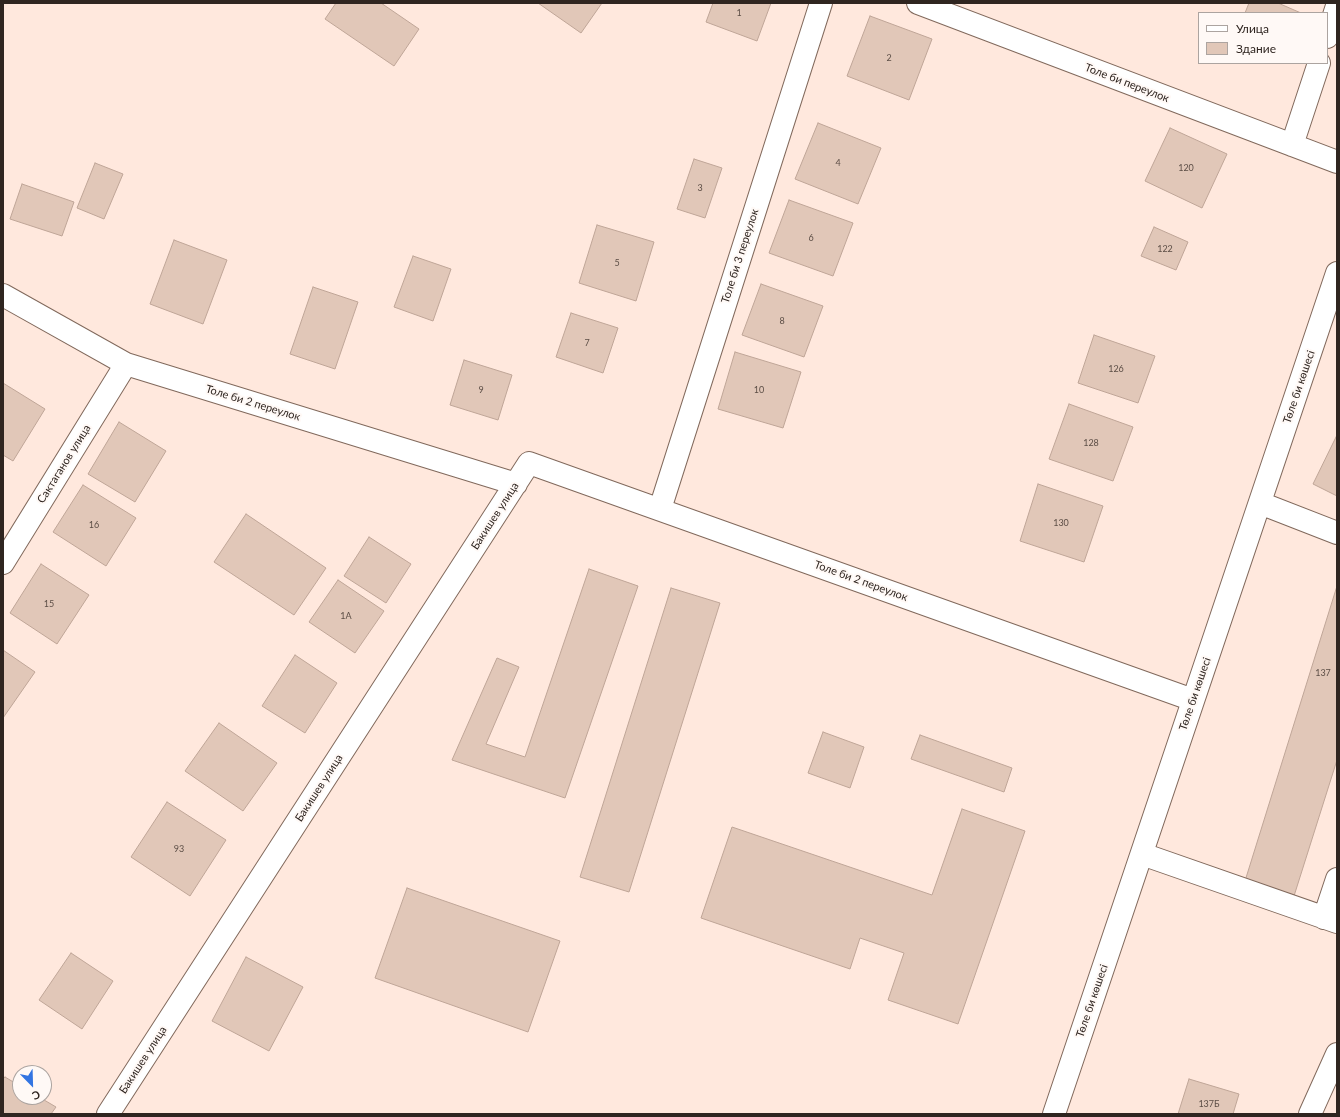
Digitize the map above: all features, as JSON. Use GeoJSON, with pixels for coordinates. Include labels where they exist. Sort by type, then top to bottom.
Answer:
{"type":"FeatureCollection","features":[{"type":"Feature","properties":{"kind":"street","name":"Толе би 3 переулок"},"geometry":{"type":"LineString","coordinates":[[660,509],[821,3]]}},
{"type":"Feature","properties":{"kind":"street","name":"Толе би переулок"},"geometry":{"type":"LineString","coordinates":[[918,3],[1337,162]]}},
{"type":"Feature","properties":{"kind":"street"},"geometry":{"type":"LineString","coordinates":[[1328,34],[1337,8]]}},
{"type":"Feature","properties":{"kind":"street"},"geometry":{"type":"LineString","coordinates":[[1292,145],[1319,64]]}},
{"type":"Feature","properties":{"kind":"street","name":"Төле би көшесі"},"geometry":{"type":"LineString","coordinates":[[1054,1114],[1337,273]]}},
{"type":"Feature","properties":{"kind":"street","name":"Толе би 2 переулок"},"geometry":{"type":"LineString","coordinates":[[3,295],[126,364],[516,484]]}},
{"type":"Feature","properties":{"kind":"street","name":"Сактаганов улица"},"geometry":{"type":"LineString","coordinates":[[3,563],[126,364]]}},
{"type":"Feature","properties":{"kind":"street","name":"Толе би 2 переулок"},"geometry":{"type":"LineString","coordinates":[[529,463],[1193,700]]}},
{"type":"Feature","properties":{"kind":"street","name":"Бакишев улица"},"geometry":{"type":"LineString","coordinates":[[108,1114],[529,463]]}},
{"type":"Feature","properties":{"kind":"street"},"geometry":{"type":"LineString","coordinates":[[1260,503],[1337,534]]}},
{"type":"Feature","properties":{"kind":"street"},"geometry":{"type":"LineString","coordinates":[[1142,854],[1331,920],[1337,879]]}},
{"type":"Feature","properties":{"kind":"street"},"geometry":{"type":"LineString","coordinates":[[1310,1114],[1337,1054]]}},
{"type":"Feature","properties":{"kind":"building"},"geometry":{"type":"Polygon","coordinates":[[[336,3],[381,3],[419,29],[394,66],[325,19],[336,3]]]}},
{"type":"Feature","properties":{"kind":"building"},"geometry":{"type":"Polygon","coordinates":[[[538,3],[602,3],[581,33],[538,3]]]}},
{"type":"Feature","properties":{"kind":"building"},"geometry":{"type":"Polygon","coordinates":[[[713,3],[771,3],[757,41],[706,22],[713,3]]]}},
{"type":"Feature","properties":{"kind":"building"},"geometry":{"type":"Polygon","coordinates":[[[1249,3],[1278,3],[1299,12],[1245,12],[1249,3]]]}},
{"type":"Feature","properties":{"kind":"building"},"geometry":{"type":"Polygon","coordinates":[[[870,16],[932,39],[909,100],[847,76],[870,16]]]}},
{"type":"Feature","properties":{"kind":"building"},"geometry":{"type":"Polygon","coordinates":[[[818,123],[881,148],[858,204],[795,179],[818,123]]]}},
{"type":"Feature","properties":{"kind":"building"},"geometry":{"type":"Polygon","coordinates":[[[1170,128],[1227,154],[1202,208],[1145,181],[1170,128]]]}},
{"type":"Feature","properties":{"kind":"building"},"geometry":{"type":"Polygon","coordinates":[[[694,159],[722,168],[705,218],[677,209],[694,159]]]}},
{"type":"Feature","properties":{"kind":"building"},"geometry":{"type":"Polygon","coordinates":[[[95,163],[123,174],[104,219],[77,208],[95,163]]]}},
{"type":"Feature","properties":{"kind":"building"},"geometry":{"type":"Polygon","coordinates":[[[22,184],[74,202],[62,236],[10,219],[22,184]]]}},
{"type":"Feature","properties":{"kind":"building"},"geometry":{"type":"Polygon","coordinates":[[[789,200],[853,223],[833,276],[769,253],[789,200]]]}},
{"type":"Feature","properties":{"kind":"building"},"geometry":{"type":"Polygon","coordinates":[[[597,225],[654,242],[636,301],[579,283],[597,225]]]}},
{"type":"Feature","properties":{"kind":"building"},"geometry":{"type":"Polygon","coordinates":[[[1154,227],[1188,242],[1176,270],[1141,256],[1154,227]]]}},
{"type":"Feature","properties":{"kind":"building"},"geometry":{"type":"Polygon","coordinates":[[[174,240],[227,260],[203,324],[150,304],[174,240]]]}},
{"type":"Feature","properties":{"kind":"building"},"geometry":{"type":"Polygon","coordinates":[[[413,256],[451,269],[433,321],[394,307],[413,256]]]}},
{"type":"Feature","properties":{"kind":"building"},"geometry":{"type":"Polygon","coordinates":[[[761,284],[823,306],[804,357],[742,335],[761,284]]]}},
{"type":"Feature","properties":{"kind":"building"},"geometry":{"type":"Polygon","coordinates":[[[313,287],[358,302],[335,369],[290,354],[313,287]]]}},
{"type":"Feature","properties":{"kind":"building"},"geometry":{"type":"Polygon","coordinates":[[[571,313],[618,328],[603,373],[556,357],[571,313]]]}},
{"type":"Feature","properties":{"kind":"building"},"geometry":{"type":"Polygon","coordinates":[[[1094,335],[1155,356],[1138,403],[1078,383],[1094,335]]]}},
{"type":"Feature","properties":{"kind":"building"},"geometry":{"type":"Polygon","coordinates":[[[735,352],[801,372],[783,428],[718,409],[735,352]]]}},
{"type":"Feature","properties":{"kind":"building"},"geometry":{"type":"Polygon","coordinates":[[[464,360],[512,375],[498,420],[450,405],[464,360]]]}},
{"type":"Feature","properties":{"kind":"building"},"geometry":{"type":"Polygon","coordinates":[[[3,383],[45,409],[13,461],[3,455],[3,383]]]}},
{"type":"Feature","properties":{"kind":"building"},"geometry":{"type":"Polygon","coordinates":[[[1069,404],[1133,427],[1113,481],[1049,459],[1069,404]]]}},
{"type":"Feature","properties":{"kind":"building"},"geometry":{"type":"Polygon","coordinates":[[[119,422],[166,451],[135,502],[88,474],[119,422]]]}},
{"type":"Feature","properties":{"kind":"building"},"geometry":{"type":"Polygon","coordinates":[[[1337,435],[1337,496],[1313,484],[1337,435]]]}},
{"type":"Feature","properties":{"kind":"building"},"geometry":{"type":"Polygon","coordinates":[[[1038,484],[1103,506],[1084,562],[1020,541],[1038,484]]]}},
{"type":"Feature","properties":{"kind":"building"},"geometry":{"type":"Polygon","coordinates":[[[83,485],[136,518],[106,566],[53,532],[83,485]]]}},
{"type":"Feature","properties":{"kind":"building"},"geometry":{"type":"Polygon","coordinates":[[[246,514],[326,568],[294,615],[214,562],[246,514]]]}},
{"type":"Feature","properties":{"kind":"building"},"geometry":{"type":"Polygon","coordinates":[[[369,537],[411,564],[386,603],[344,576],[369,537]]]}},
{"type":"Feature","properties":{"kind":"building"},"geometry":{"type":"Polygon","coordinates":[[[41,564],[89,595],[57,644],[10,613],[41,564]]]}},
{"type":"Feature","properties":{"kind":"building"},"geometry":{"type":"Polygon","coordinates":[[[589,569],[638,586],[565,798],[452,760],[497,658],[519,667],[486,744],[525,757],[589,569]]]}},
{"type":"Feature","properties":{"kind":"building"},"geometry":{"type":"Polygon","coordinates":[[[338,580],[384,611],[355,653],[309,622],[338,580]]]}},
{"type":"Feature","properties":{"kind":"building"},"geometry":{"type":"Polygon","coordinates":[[[1337,586],[1337,760],[1294,896],[1245,881],[1337,586]]]}},
{"type":"Feature","properties":{"kind":"building"},"geometry":{"type":"Polygon","coordinates":[[[671,588],[720,603],[629,892],[580,877],[671,588]]]}},
{"type":"Feature","properties":{"kind":"building"},"geometry":{"type":"Polygon","coordinates":[[[3,650],[35,672],[3,718],[3,650]]]}},
{"type":"Feature","properties":{"kind":"building"},"geometry":{"type":"Polygon","coordinates":[[[295,655],[337,683],[305,733],[262,706],[295,655]]]}},
{"type":"Feature","properties":{"kind":"building"},"geometry":{"type":"Polygon","coordinates":[[[219,723],[277,763],[243,811],[185,771],[219,723]]]}},
{"type":"Feature","properties":{"kind":"building"},"geometry":{"type":"Polygon","coordinates":[[[823,732],[864,747],[850,788],[808,773],[823,732]]]}},
{"type":"Feature","properties":{"kind":"building"},"geometry":{"type":"Polygon","coordinates":[[[920,735],[1012,768],[1004,792],[911,759],[920,735]]]}},
{"type":"Feature","properties":{"kind":"building"},"geometry":{"type":"Polygon","coordinates":[[[167,802],[226,840],[190,896],[131,857],[167,802]]]}},
{"type":"Feature","properties":{"kind":"building"},"geometry":{"type":"Polygon","coordinates":[[[962,809],[1025,831],[958,1024],[888,1000],[904,953],[860,938],[850,969],[701,918],[732,827],[932,895],[962,809]]]}},
{"type":"Feature","properties":{"kind":"building"},"geometry":{"type":"Polygon","coordinates":[[[407,888],[560,941],[528,1032],[375,978],[407,888]]]}},
{"type":"Feature","properties":{"kind":"building"},"geometry":{"type":"Polygon","coordinates":[[[71,953],[113,981],[82,1029],[39,1000],[71,953]]]}},
{"type":"Feature","properties":{"kind":"building"},"geometry":{"type":"Polygon","coordinates":[[[246,957],[303,987],[269,1051],[212,1021],[246,957]]]}},
{"type":"Feature","properties":{"kind":"building"},"geometry":{"type":"Polygon","coordinates":[[[5,1077],[12,1081],[12,1105],[52,1105],[56,1107],[51,1114],[3,1114],[3,1079],[5,1077]]]}},
{"type":"Feature","properties":{"kind":"building"},"geometry":{"type":"Polygon","coordinates":[[[1189,1079],[1239,1094],[1233,1114],[1178,1114],[1189,1079]]]}}]}
